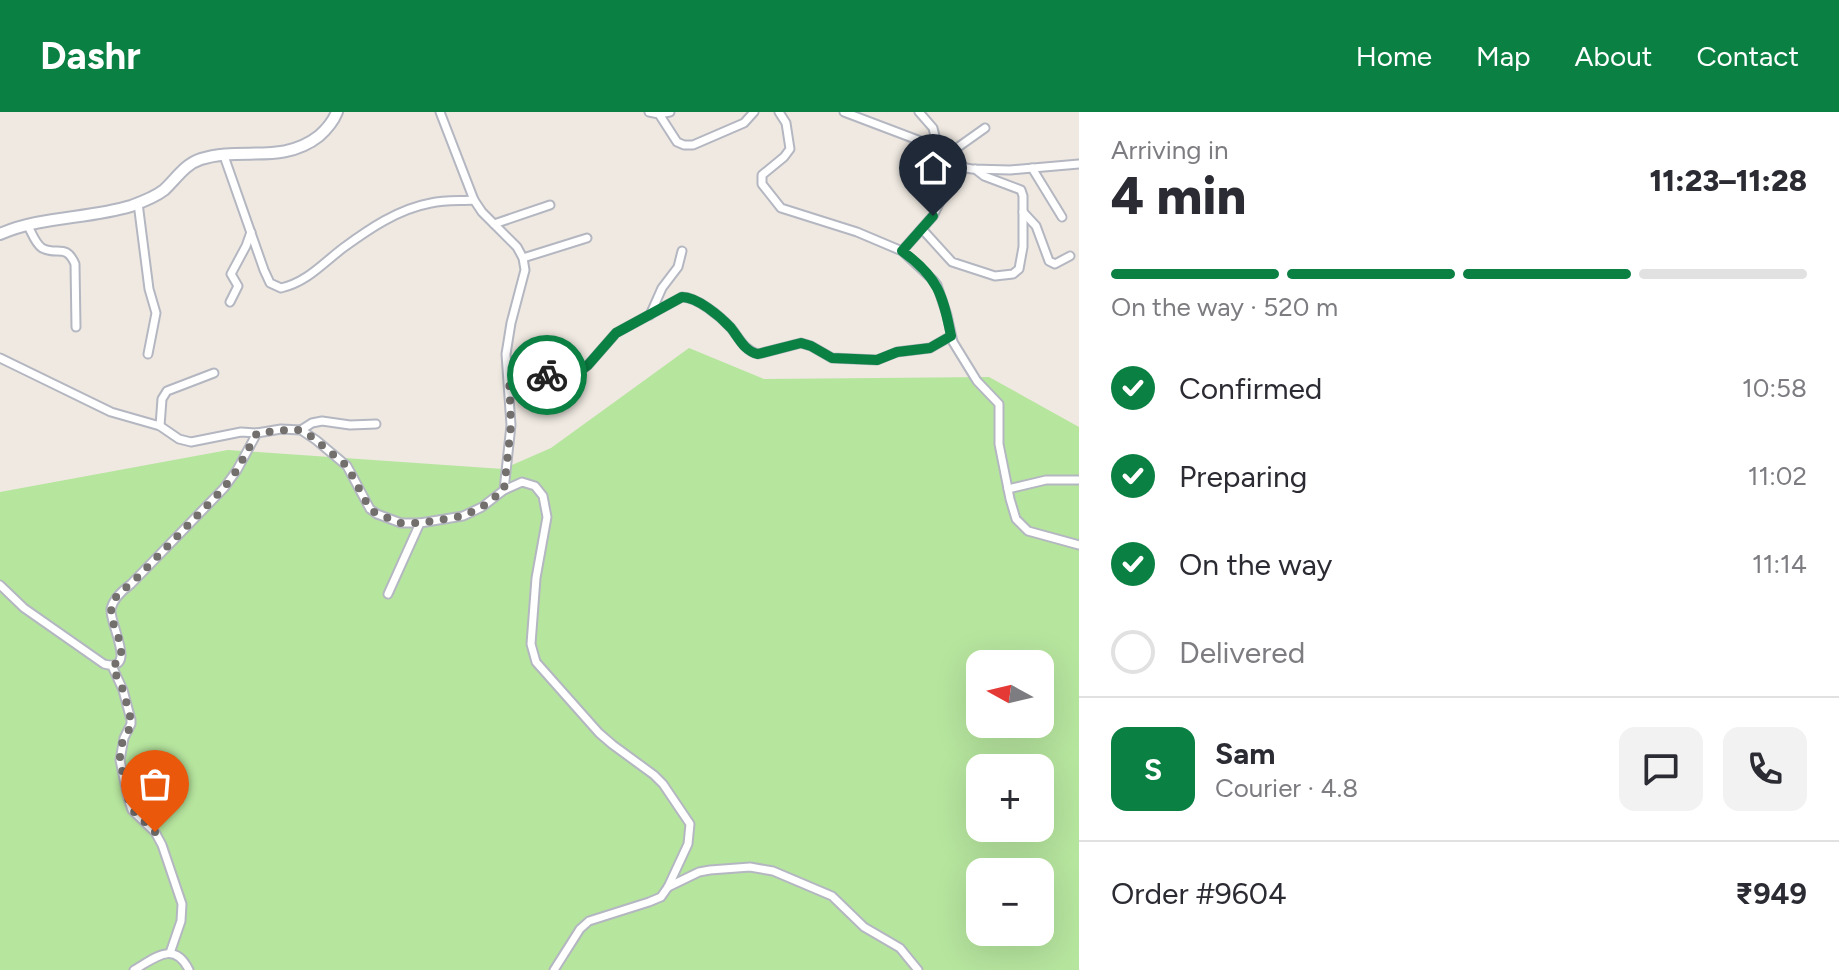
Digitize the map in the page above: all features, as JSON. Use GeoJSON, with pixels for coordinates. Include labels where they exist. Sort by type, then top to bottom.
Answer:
{"type":"FeatureCollection","features":[{"type":"Feature","properties":{"kind":"main road"},"geometry":{"type":"LineString","coordinates":[[0,234],[138,203],[162,192],[187,166],[200,160],[300,148],[327,130],[337,112]]}},
{"type":"Feature","properties":{"kind":"street"},"geometry":{"type":"LineString","coordinates":[[440,112],[474,200],[517,247],[523,258],[525,270],[506,354],[511,425],[504,490]]}},
{"type":"Feature","properties":{"kind":"street"},"geometry":{"type":"LineString","coordinates":[[649,112],[670,112]]}},
{"type":"Feature","properties":{"kind":"street"},"geometry":{"type":"LineString","coordinates":[[659,114],[677,142],[693,145],[744,123],[754,112]]}},
{"type":"Feature","properties":{"kind":"street"},"geometry":{"type":"LineString","coordinates":[[779,112],[786,123],[790,149],[762,175],[762,184],[781,208],[857,232],[902,251],[937,285],[951,336],[977,381],[999,404],[999,444],[1016,519],[1028,531],[1079,545]]}},
{"type":"Feature","properties":{"kind":"street"},"geometry":{"type":"LineString","coordinates":[[844,112],[938,148],[966,168],[1010,170],[1079,164]]}},
{"type":"Feature","properties":{"kind":"street"},"geometry":{"type":"LineString","coordinates":[[919,112],[933,128],[938,148]]}},
{"type":"Feature","properties":{"kind":"street"},"geometry":{"type":"LineString","coordinates":[[947,155],[985,128]]}},
{"type":"Feature","properties":{"kind":"street"},"geometry":{"type":"LineString","coordinates":[[224,156],[270,283],[281,288],[298,284],[342,249],[398,213],[432,203],[474,200]]}},
{"type":"Feature","properties":{"kind":"street"},"geometry":{"type":"LineString","coordinates":[[902,251],[933,216],[959,162]]}},
{"type":"Feature","properties":{"kind":"street"},"geometry":{"type":"LineString","coordinates":[[1032,168],[1062,217]]}},
{"type":"Feature","properties":{"kind":"street"},"geometry":{"type":"LineString","coordinates":[[922,229],[952,262],[989,275],[1013,274],[1019,269],[1023,238],[1021,190],[984,176],[975,169]]}},
{"type":"Feature","properties":{"kind":"street"},"geometry":{"type":"LineString","coordinates":[[138,203],[149,289],[156,306],[148,354]]}},
{"type":"Feature","properties":{"kind":"street"},"geometry":{"type":"LineString","coordinates":[[494,224],[550,205]]}},
{"type":"Feature","properties":{"kind":"street"},"geometry":{"type":"LineString","coordinates":[[1023,212],[1036,226],[1049,261],[1055,264],[1070,256]]}},
{"type":"Feature","properties":{"kind":"street"},"geometry":{"type":"LineString","coordinates":[[28,226],[41,247],[66,251],[75,264],[76,327]]}},
{"type":"Feature","properties":{"kind":"street"},"geometry":{"type":"LineString","coordinates":[[230,302],[238,286],[231,274],[251,232]]}},
{"type":"Feature","properties":{"kind":"street"},"geometry":{"type":"LineString","coordinates":[[523,258],[587,238]]}},
{"type":"Feature","properties":{"kind":"street"},"geometry":{"type":"LineString","coordinates":[[650,315],[662,288],[678,267],[682,251]]}},
{"type":"Feature","properties":{"kind":"street"},"geometry":{"type":"LineString","coordinates":[[509,377],[580,371],[616,333],[682,297],[693,298],[727,324],[748,350],[758,354],[801,343],[832,358],[877,360],[897,352],[930,348],[951,336]]}},
{"type":"Feature","properties":{"kind":"street"},"geometry":{"type":"LineString","coordinates":[[0,358],[111,412],[160,426],[179,439],[191,442],[241,432],[301,430],[347,466],[370,509],[401,523],[463,516],[522,482],[535,486],[543,496],[547,517],[536,578],[531,644],[536,662],[613,745],[663,784],[688,819],[691,830],[688,844],[661,897],[589,921],[580,929],[554,970]]}},
{"type":"Feature","properties":{"kind":"street"},"geometry":{"type":"LineString","coordinates":[[160,426],[162,399],[167,391],[214,373]]}},
{"type":"Feature","properties":{"kind":"street"},"geometry":{"type":"LineString","coordinates":[[301,430],[322,421],[350,425],[376,424]]}},
{"type":"Feature","properties":{"kind":"street"},"geometry":{"type":"LineString","coordinates":[[0,585],[24,608],[104,664],[112,666],[120,661],[122,653],[110,612],[113,603],[224,488],[257,433]]}},
{"type":"Feature","properties":{"kind":"street"},"geometry":{"type":"LineString","coordinates":[[1008,489],[1046,480],[1079,480]]}},
{"type":"Feature","properties":{"kind":"street"},"geometry":{"type":"LineString","coordinates":[[388,594],[420,523]]}},
{"type":"Feature","properties":{"kind":"street"},"geometry":{"type":"LineString","coordinates":[[112,666],[123,690],[131,720],[120,749],[128,798],[132,810],[155,832],[162,845],[182,904],[181,921],[170,953]]}},
{"type":"Feature","properties":{"kind":"street"},"geometry":{"type":"LineString","coordinates":[[668,887],[710,870],[750,867],[773,871],[832,896],[864,927],[900,948],[918,970]]}},
{"type":"Feature","properties":{"kind":"street"},"geometry":{"type":"LineString","coordinates":[[134,970],[170,953],[180,957],[189,970]]}},
{"type":"Feature","properties":{"kind":"green space"},"geometry":{"type":"Polygon","coordinates":[[[689,348],[764,379],[989,377],[1079,427],[1079,970],[0,970],[0,492],[228,450],[503,469],[551,448],[689,348]]]}},
{"type":"Feature","properties":{"kind":"way so far"},"geometry":{"type":"LineString","coordinates":[[155,832],[132,810],[121,769],[120,749],[131,724],[123,690],[112,666],[120,661],[122,653],[110,612],[124,589],[224,488],[257,433],[281,429],[307,433],[347,466],[370,509],[388,519],[420,523],[463,516],[482,507],[504,490],[511,425],[509,377],[547,375]]}},
{"type":"Feature","properties":{"kind":"route"},"geometry":{"type":"LineString","coordinates":[[547,375],[580,371],[616,333],[682,297],[693,298],[727,324],[753,353],[801,343],[832,358],[877,360],[891,353],[930,348],[951,336],[947,315],[937,285],[902,251],[933,216]]}}]}
